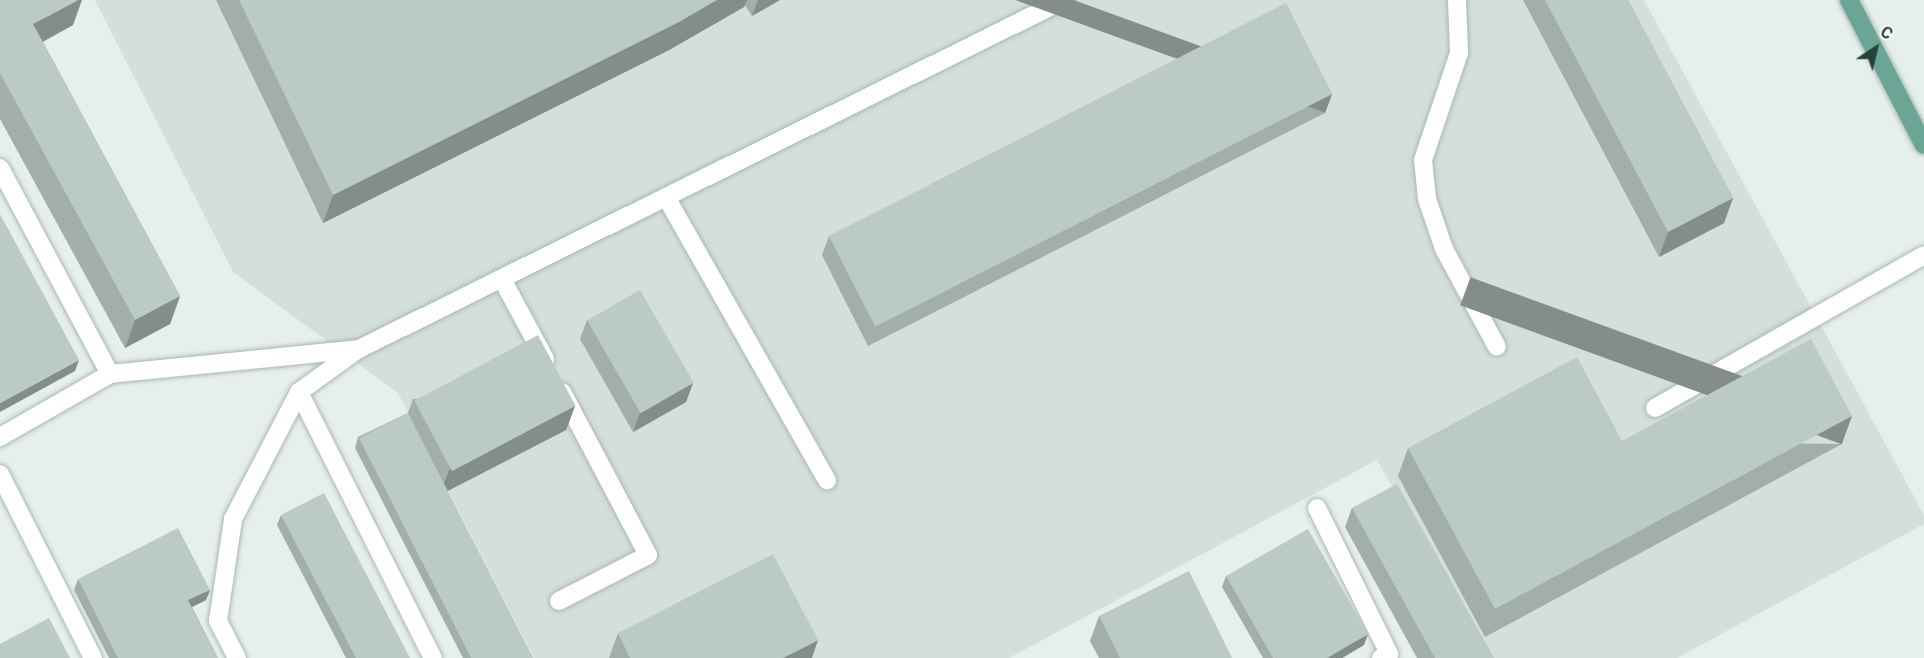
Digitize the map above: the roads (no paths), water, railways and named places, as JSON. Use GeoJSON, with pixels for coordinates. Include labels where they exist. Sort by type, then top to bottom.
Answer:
{"type":"FeatureCollection","features":[{"type":"Feature","properties":{"kind":"main road"},"geometry":{"type":"LineString","coordinates":[[1850,0],[1924,145]]}},
{"type":"Feature","properties":{"kind":"lane"},"geometry":{"type":"LineString","coordinates":[[237,658],[218,621],[233,519],[299,392],[359,349],[1064,0]]}},
{"type":"Feature","properties":{"kind":"lane"},"geometry":{"type":"LineString","coordinates":[[1457,0],[1459,53],[1424,160],[1427,199],[1444,249],[1497,347]]}},
{"type":"Feature","properties":{"kind":"lane"},"geometry":{"type":"LineString","coordinates":[[0,168],[110,374]]}},
{"type":"Feature","properties":{"kind":"lane"},"geometry":{"type":"LineString","coordinates":[[666,197],[827,480]]}},
{"type":"Feature","properties":{"kind":"lane"},"geometry":{"type":"LineString","coordinates":[[1655,408],[1924,255]]}},
{"type":"Feature","properties":{"kind":"lane"},"geometry":{"type":"LineString","coordinates":[[502,279],[648,555],[559,601]]}},
{"type":"Feature","properties":{"kind":"lane"},"geometry":{"type":"LineString","coordinates":[[0,437],[110,374],[359,349]]}},
{"type":"Feature","properties":{"kind":"lane"},"geometry":{"type":"LineString","coordinates":[[299,392],[433,658]]}},
{"type":"Feature","properties":{"kind":"lane"},"geometry":{"type":"LineString","coordinates":[[0,474],[93,658]]}},
{"type":"Feature","properties":{"kind":"lane"},"geometry":{"type":"LineString","coordinates":[[1317,508],[1389,654],[1381,658]]}}]}
